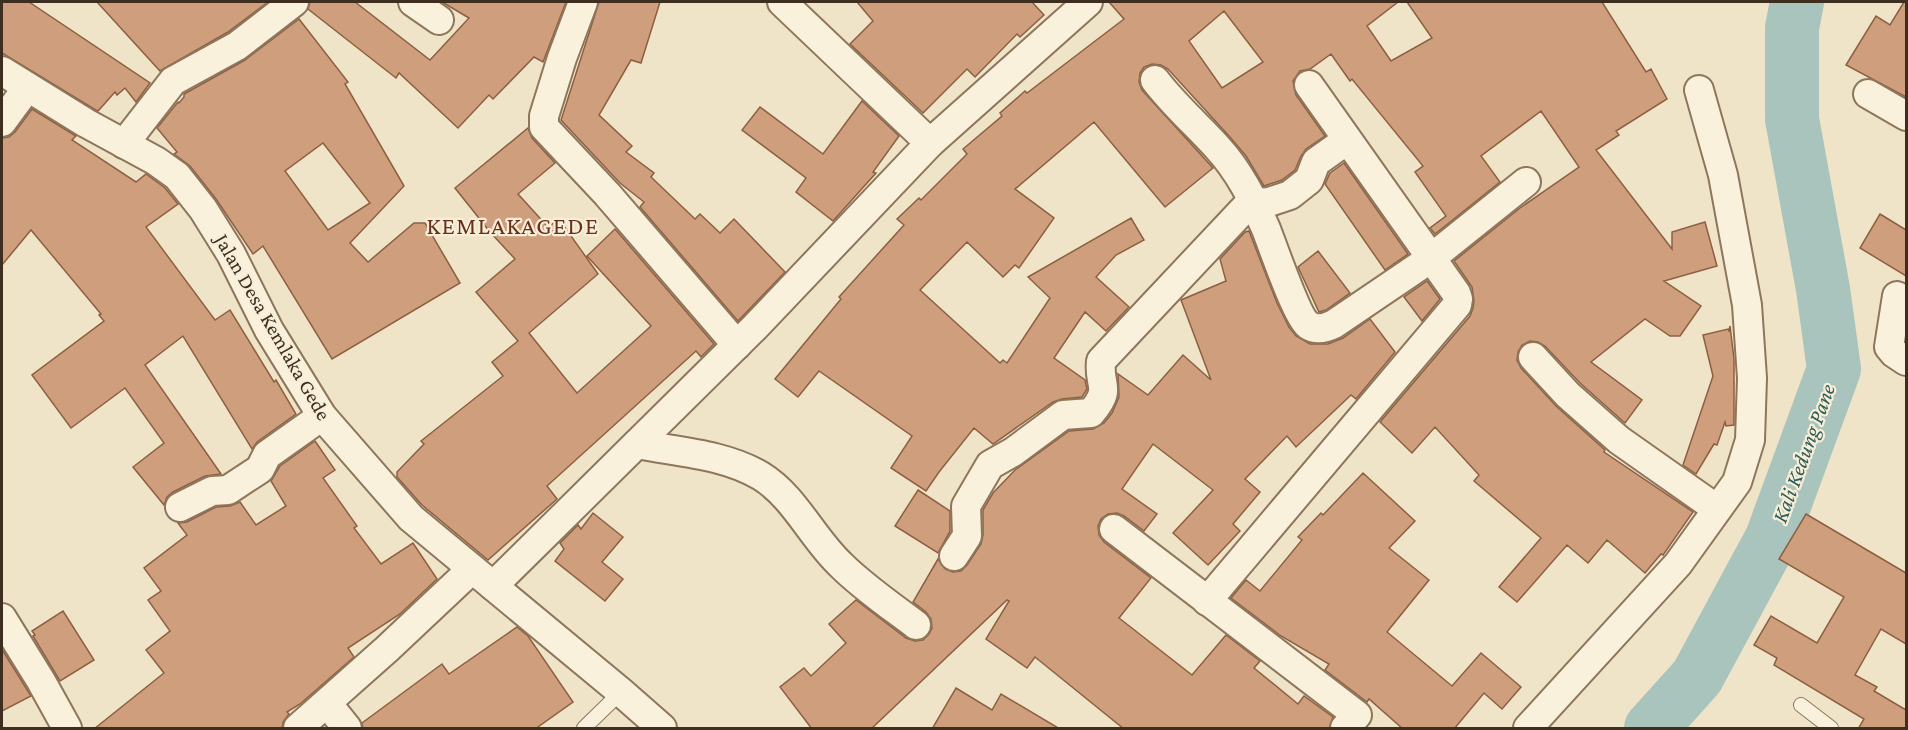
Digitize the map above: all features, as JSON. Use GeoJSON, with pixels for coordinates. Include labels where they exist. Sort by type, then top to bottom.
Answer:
{"type":"FeatureCollection","features":[{"type":"Feature","properties":{"kind":"street"},"geometry":{"type":"LineString","coordinates":[[124,144],[173,81],[237,46],[294,2]]}},
{"type":"Feature","properties":{"kind":"street"},"geometry":{"type":"LineString","coordinates":[[413,2],[440,20]]}},
{"type":"Feature","properties":{"kind":"street"},"geometry":{"type":"LineString","coordinates":[[583,2],[562,58],[544,116],[544,127],[607,194],[737,345]]}},
{"type":"Feature","properties":{"kind":"street"},"geometry":{"type":"LineString","coordinates":[[782,2],[930,143]]}},
{"type":"Feature","properties":{"kind":"street"},"geometry":{"type":"LineString","coordinates":[[298,729],[482,578],[637,444],[737,345],[930,143],[1088,2]]}},
{"type":"Feature","properties":{"kind":"street","name":"Jalan Desa Kemlaka Gede"},"geometry":{"type":"LineString","coordinates":[[2,71],[27,88],[156,161],[177,176],[203,209],[231,254],[269,330],[322,416],[411,518],[621,692],[662,729]]}},
{"type":"Feature","properties":{"kind":"street"},"geometry":{"type":"LineString","coordinates":[[1155,80],[1166,95],[1218,148],[1237,173],[1254,203],[1298,311],[1308,325],[1322,329],[1334,324],[1430,259],[1527,182]]}},
{"type":"Feature","properties":{"kind":"street"},"geometry":{"type":"LineString","coordinates":[[1208,601],[1457,305],[1456,293],[1309,85]]}},
{"type":"Feature","properties":{"kind":"street"},"geometry":{"type":"LineString","coordinates":[[2,122],[27,88]]}},
{"type":"Feature","properties":{"kind":"street"},"geometry":{"type":"LineString","coordinates":[[1528,729],[1678,564],[1737,482],[1750,440],[1752,378],[1744,293],[1723,176],[1699,90]]}},
{"type":"Feature","properties":{"kind":"street"},"geometry":{"type":"LineString","coordinates":[[1868,94],[1906,116]]}},
{"type":"Feature","properties":{"kind":"street"},"geometry":{"type":"LineString","coordinates":[[954,556],[967,536],[966,506],[990,465],[1013,452],[1063,415],[1091,413],[1100,403],[1105,388],[1100,371],[1101,361],[1244,209],[1254,203],[1290,195],[1309,180],[1317,162],[1347,140]]}},
{"type":"Feature","properties":{"kind":"street"},"geometry":{"type":"LineString","coordinates":[[1897,296],[1889,347],[1906,361]]}},
{"type":"Feature","properties":{"kind":"street"},"geometry":{"type":"LineString","coordinates":[[1533,357],[1568,395],[1619,440],[1717,509]]}},
{"type":"Feature","properties":{"kind":"street"},"geometry":{"type":"LineString","coordinates":[[180,507],[212,491],[228,490],[260,469],[267,455],[322,416]]}},
{"type":"Feature","properties":{"kind":"street"},"geometry":{"type":"LineString","coordinates":[[637,444],[681,453],[714,456],[761,476],[774,486],[804,519],[840,564],[916,626]]}},
{"type":"Feature","properties":{"kind":"street"},"geometry":{"type":"LineString","coordinates":[[1114,529],[1208,601],[1358,724]]}},
{"type":"Feature","properties":{"kind":"street"},"geometry":{"type":"LineString","coordinates":[[2,618],[41,681],[67,729]]}},
{"type":"Feature","properties":{"kind":"street"},"geometry":{"type":"LineString","coordinates":[[327,703],[348,729]]}},
{"type":"Feature","properties":{"kind":"lane"},"geometry":{"type":"LineString","coordinates":[[584,729],[621,692]]}},
{"type":"Feature","properties":{"kind":"lane"},"geometry":{"type":"LineString","coordinates":[[1802,705],[1831,729]]}},
{"type":"Feature","properties":{"kind":"building"},"geometry":{"type":"Polygon","coordinates":[[[2,2],[29,2],[150,83],[136,102],[125,88],[117,95],[115,92],[98,111],[94,109],[2,53],[2,2]]]}},
{"type":"Feature","properties":{"kind":"building"},"geometry":{"type":"Polygon","coordinates":[[[97,2],[268,2],[228,32],[160,71],[97,2]]]}},
{"type":"Feature","properties":{"kind":"building"},"geometry":{"type":"Polygon","coordinates":[[[310,2],[355,2],[430,60],[469,18],[442,2],[566,2],[543,62],[534,57],[493,99],[489,95],[458,128],[399,73],[396,78],[308,9],[310,2]]]}},
{"type":"Feature","properties":{"kind":"building"},"geometry":{"type":"Polygon","coordinates":[[[599,2],[660,2],[641,63],[631,60],[599,115],[632,146],[626,152],[654,173],[651,177],[695,219],[700,214],[720,233],[734,219],[785,272],[738,321],[640,207],[644,202],[620,183],[561,120],[599,2]]]}},
{"type":"Feature","properties":{"kind":"building"},"geometry":{"type":"Polygon","coordinates":[[[857,2],[1032,2],[1044,15],[1020,37],[1017,34],[975,77],[967,69],[923,113],[850,44],[873,21],[857,2]]]}},
{"type":"Feature","properties":{"kind":"building"},"geometry":{"type":"Polygon","coordinates":[[[1109,2],[1398,2],[1367,26],[1391,61],[1432,38],[1407,2],[1602,2],[1646,72],[1651,69],[1667,99],[1616,131],[1619,135],[1596,150],[1672,249],[1672,232],[1705,222],[1717,266],[1664,281],[1701,306],[1680,336],[1670,336],[1645,319],[1591,362],[1642,400],[1625,423],[1580,383],[1545,346],[1530,341],[1522,345],[1517,360],[1521,368],[1556,406],[1605,450],[1604,452],[1693,512],[1663,555],[1661,554],[1645,573],[1607,540],[1588,563],[1567,545],[1517,602],[1499,587],[1541,538],[1474,481],[1479,475],[1435,427],[1412,453],[1380,422],[1470,316],[1474,301],[1472,287],[1454,261],[1520,208],[1579,167],[1541,111],[1481,156],[1500,182],[1435,234],[1430,228],[1446,216],[1415,172],[1423,166],[1352,79],[1350,81],[1331,54],[1310,69],[1300,71],[1293,81],[1296,95],[1325,136],[1306,149],[1295,170],[1282,180],[1264,186],[1246,156],[1168,69],[1152,64],[1144,67],[1140,73],[1139,82],[1142,90],[1213,168],[1165,207],[1094,122],[1015,189],[1054,218],[1019,268],[1015,265],[1003,277],[967,242],[920,290],[1000,363],[1003,360],[1007,363],[1050,298],[1028,277],[1131,218],[1144,240],[1116,255],[1096,277],[1129,307],[1106,331],[1085,312],[1054,358],[1085,380],[1087,389],[1082,397],[1053,402],[993,444],[974,428],[926,491],[891,468],[912,436],[819,371],[798,397],[775,379],[841,299],[839,297],[904,225],[897,219],[919,198],[921,200],[967,154],[963,149],[1002,116],[1000,113],[1025,91],[1027,93],[1124,19],[1109,2]],[[1224,11],[1189,41],[1222,88],[1263,62],[1224,11]]]}},
{"type":"Feature","properties":{"kind":"building"},"geometry":{"type":"Polygon","coordinates":[[[1906,2],[1906,97],[1846,65],[1876,16],[1890,25],[1906,2]]]}},
{"type":"Feature","properties":{"kind":"building"},"geometry":{"type":"Polygon","coordinates":[[[299,19],[348,82],[345,84],[404,186],[350,243],[368,262],[414,223],[425,223],[460,283],[332,359],[263,246],[253,254],[216,199],[190,166],[174,154],[177,152],[157,128],[184,97],[184,94],[245,60],[299,19]],[[323,143],[285,171],[328,230],[370,203],[323,143]]]}},
{"type":"Feature","properties":{"kind":"building"},"geometry":{"type":"Polygon","coordinates":[[[862,101],[899,136],[873,172],[876,173],[833,221],[796,192],[806,178],[742,130],[760,107],[823,154],[862,101]]]}},
{"type":"Feature","properties":{"kind":"building"},"geometry":{"type":"Polygon","coordinates":[[[32,109],[76,136],[72,140],[136,182],[146,174],[165,188],[178,204],[146,227],[215,320],[230,310],[296,414],[257,442],[252,449],[183,336],[145,365],[221,474],[205,476],[173,492],[167,497],[164,505],[133,467],[164,443],[125,388],[71,428],[32,375],[104,321],[99,315],[101,314],[31,230],[2,265],[2,138],[9,137],[15,132],[32,109]]]}},
{"type":"Feature","properties":{"kind":"building"},"geometry":{"type":"Polygon","coordinates":[[[528,128],[532,138],[555,163],[518,194],[548,227],[559,219],[598,274],[529,333],[577,393],[651,326],[587,256],[615,229],[714,344],[701,357],[696,351],[547,486],[557,499],[488,560],[422,505],[397,477],[397,472],[424,444],[421,441],[503,376],[492,362],[518,341],[476,292],[515,259],[455,188],[528,128]]]}},
{"type":"Feature","properties":{"kind":"building"},"geometry":{"type":"Polygon","coordinates":[[[1344,163],[1408,254],[1385,270],[1325,184],[1330,173],[1344,163]]]}},
{"type":"Feature","properties":{"kind":"building"},"geometry":{"type":"Polygon","coordinates":[[[1880,214],[1906,230],[1906,276],[1860,248],[1880,214]]]}},
{"type":"Feature","properties":{"kind":"building"},"geometry":{"type":"Polygon","coordinates":[[[1249,231],[1277,303],[1296,336],[1310,344],[1328,344],[1343,338],[1370,319],[1395,352],[1356,399],[1351,395],[1296,447],[1287,436],[1245,479],[1260,492],[1233,524],[1240,531],[1208,565],[1173,533],[1213,490],[1153,444],[1122,489],[1157,514],[1144,531],[1124,516],[1117,513],[1108,514],[1101,519],[1098,526],[1099,535],[1104,542],[1151,578],[1119,618],[1192,675],[1226,635],[1260,661],[1254,668],[1298,704],[1304,696],[1333,717],[1329,729],[1124,729],[1035,657],[1027,668],[986,639],[1009,601],[1007,600],[871,729],[812,729],[780,687],[804,668],[811,676],[846,643],[829,624],[856,600],[906,638],[915,641],[923,640],[932,628],[931,619],[913,602],[938,559],[945,569],[953,572],[961,571],[967,565],[981,544],[983,510],[993,493],[1015,470],[1069,431],[1093,429],[1104,423],[1112,413],[1119,397],[1118,374],[1148,395],[1183,355],[1211,380],[1181,300],[1226,281],[1220,259],[1245,232],[1249,231]]]}},
{"type":"Feature","properties":{"kind":"building"},"geometry":{"type":"Polygon","coordinates":[[[1318,251],[1350,293],[1326,310],[1319,312],[1298,267],[1318,251]]]}},
{"type":"Feature","properties":{"kind":"building"},"geometry":{"type":"Polygon","coordinates":[[[1427,281],[1440,299],[1422,321],[1404,297],[1427,281]]]}},
{"type":"Feature","properties":{"kind":"building"},"geometry":{"type":"Polygon","coordinates":[[[1730,326],[1734,359],[1734,425],[1726,426],[1725,422],[1717,445],[1714,444],[1696,474],[1683,465],[1713,376],[1703,335],[1728,329],[1729,331],[1730,326]]]}},
{"type":"Feature","properties":{"kind":"building"},"geometry":{"type":"Polygon","coordinates":[[[315,441],[335,470],[323,478],[357,526],[354,528],[381,564],[413,543],[437,579],[400,614],[348,648],[354,657],[300,704],[287,712],[289,714],[283,722],[282,729],[94,729],[164,673],[146,650],[170,631],[148,600],[161,591],[144,568],[187,535],[178,523],[187,522],[216,507],[230,506],[240,502],[256,525],[286,506],[271,481],[280,466],[315,441]]]}},
{"type":"Feature","properties":{"kind":"building"},"geometry":{"type":"Polygon","coordinates":[[[1363,473],[1415,521],[1389,548],[1429,580],[1387,632],[1452,686],[1481,653],[1521,687],[1502,709],[1484,693],[1454,729],[1403,729],[1369,699],[1367,702],[1325,670],[1329,664],[1281,636],[1231,598],[1246,580],[1260,591],[1302,540],[1298,537],[1321,513],[1323,515],[1363,473]]]}},
{"type":"Feature","properties":{"kind":"building"},"geometry":{"type":"Polygon","coordinates":[[[918,490],[950,511],[950,531],[938,553],[895,526],[918,490]]]}},
{"type":"Feature","properties":{"kind":"building"},"geometry":{"type":"Polygon","coordinates":[[[593,513],[623,537],[602,562],[623,579],[605,601],[555,561],[564,549],[560,543],[578,525],[581,529],[593,513]]]}},
{"type":"Feature","properties":{"kind":"building"},"geometry":{"type":"Polygon","coordinates":[[[1806,514],[1906,573],[1906,644],[1881,629],[1855,675],[1877,687],[1874,691],[1906,710],[1906,729],[1858,729],[1864,719],[1774,665],[1777,658],[1754,645],[1771,616],[1817,643],[1844,597],[1779,559],[1806,514]]]}},
{"type":"Feature","properties":{"kind":"building"},"geometry":{"type":"Polygon","coordinates":[[[63,611],[94,660],[60,681],[32,631],[63,611]]]}},
{"type":"Feature","properties":{"kind":"building"},"geometry":{"type":"Polygon","coordinates":[[[517,627],[528,636],[573,702],[535,729],[363,729],[362,723],[442,664],[449,674],[517,627]]]}},
{"type":"Feature","properties":{"kind":"building"},"geometry":{"type":"Polygon","coordinates":[[[2,652],[31,696],[2,711],[2,652]]]}},
{"type":"Feature","properties":{"kind":"building"},"geometry":{"type":"Polygon","coordinates":[[[956,688],[992,710],[1001,694],[1060,729],[932,729],[956,688]]]}},
{"type":"Feature","properties":{"kind":"waterway","name":"Kali Kedung Pane"},"geometry":{"type":"LineString","coordinates":[[1651,728],[1697,677],[1772,538],[1834,369],[1823,289],[1792,119],[1792,28],[1797,2]]}},
{"type":"Feature","properties":{"kind":"district","name":"KEMLAKAGEDE"},"geometry":{"type":"Point","coordinates":[513,226]}}]}
